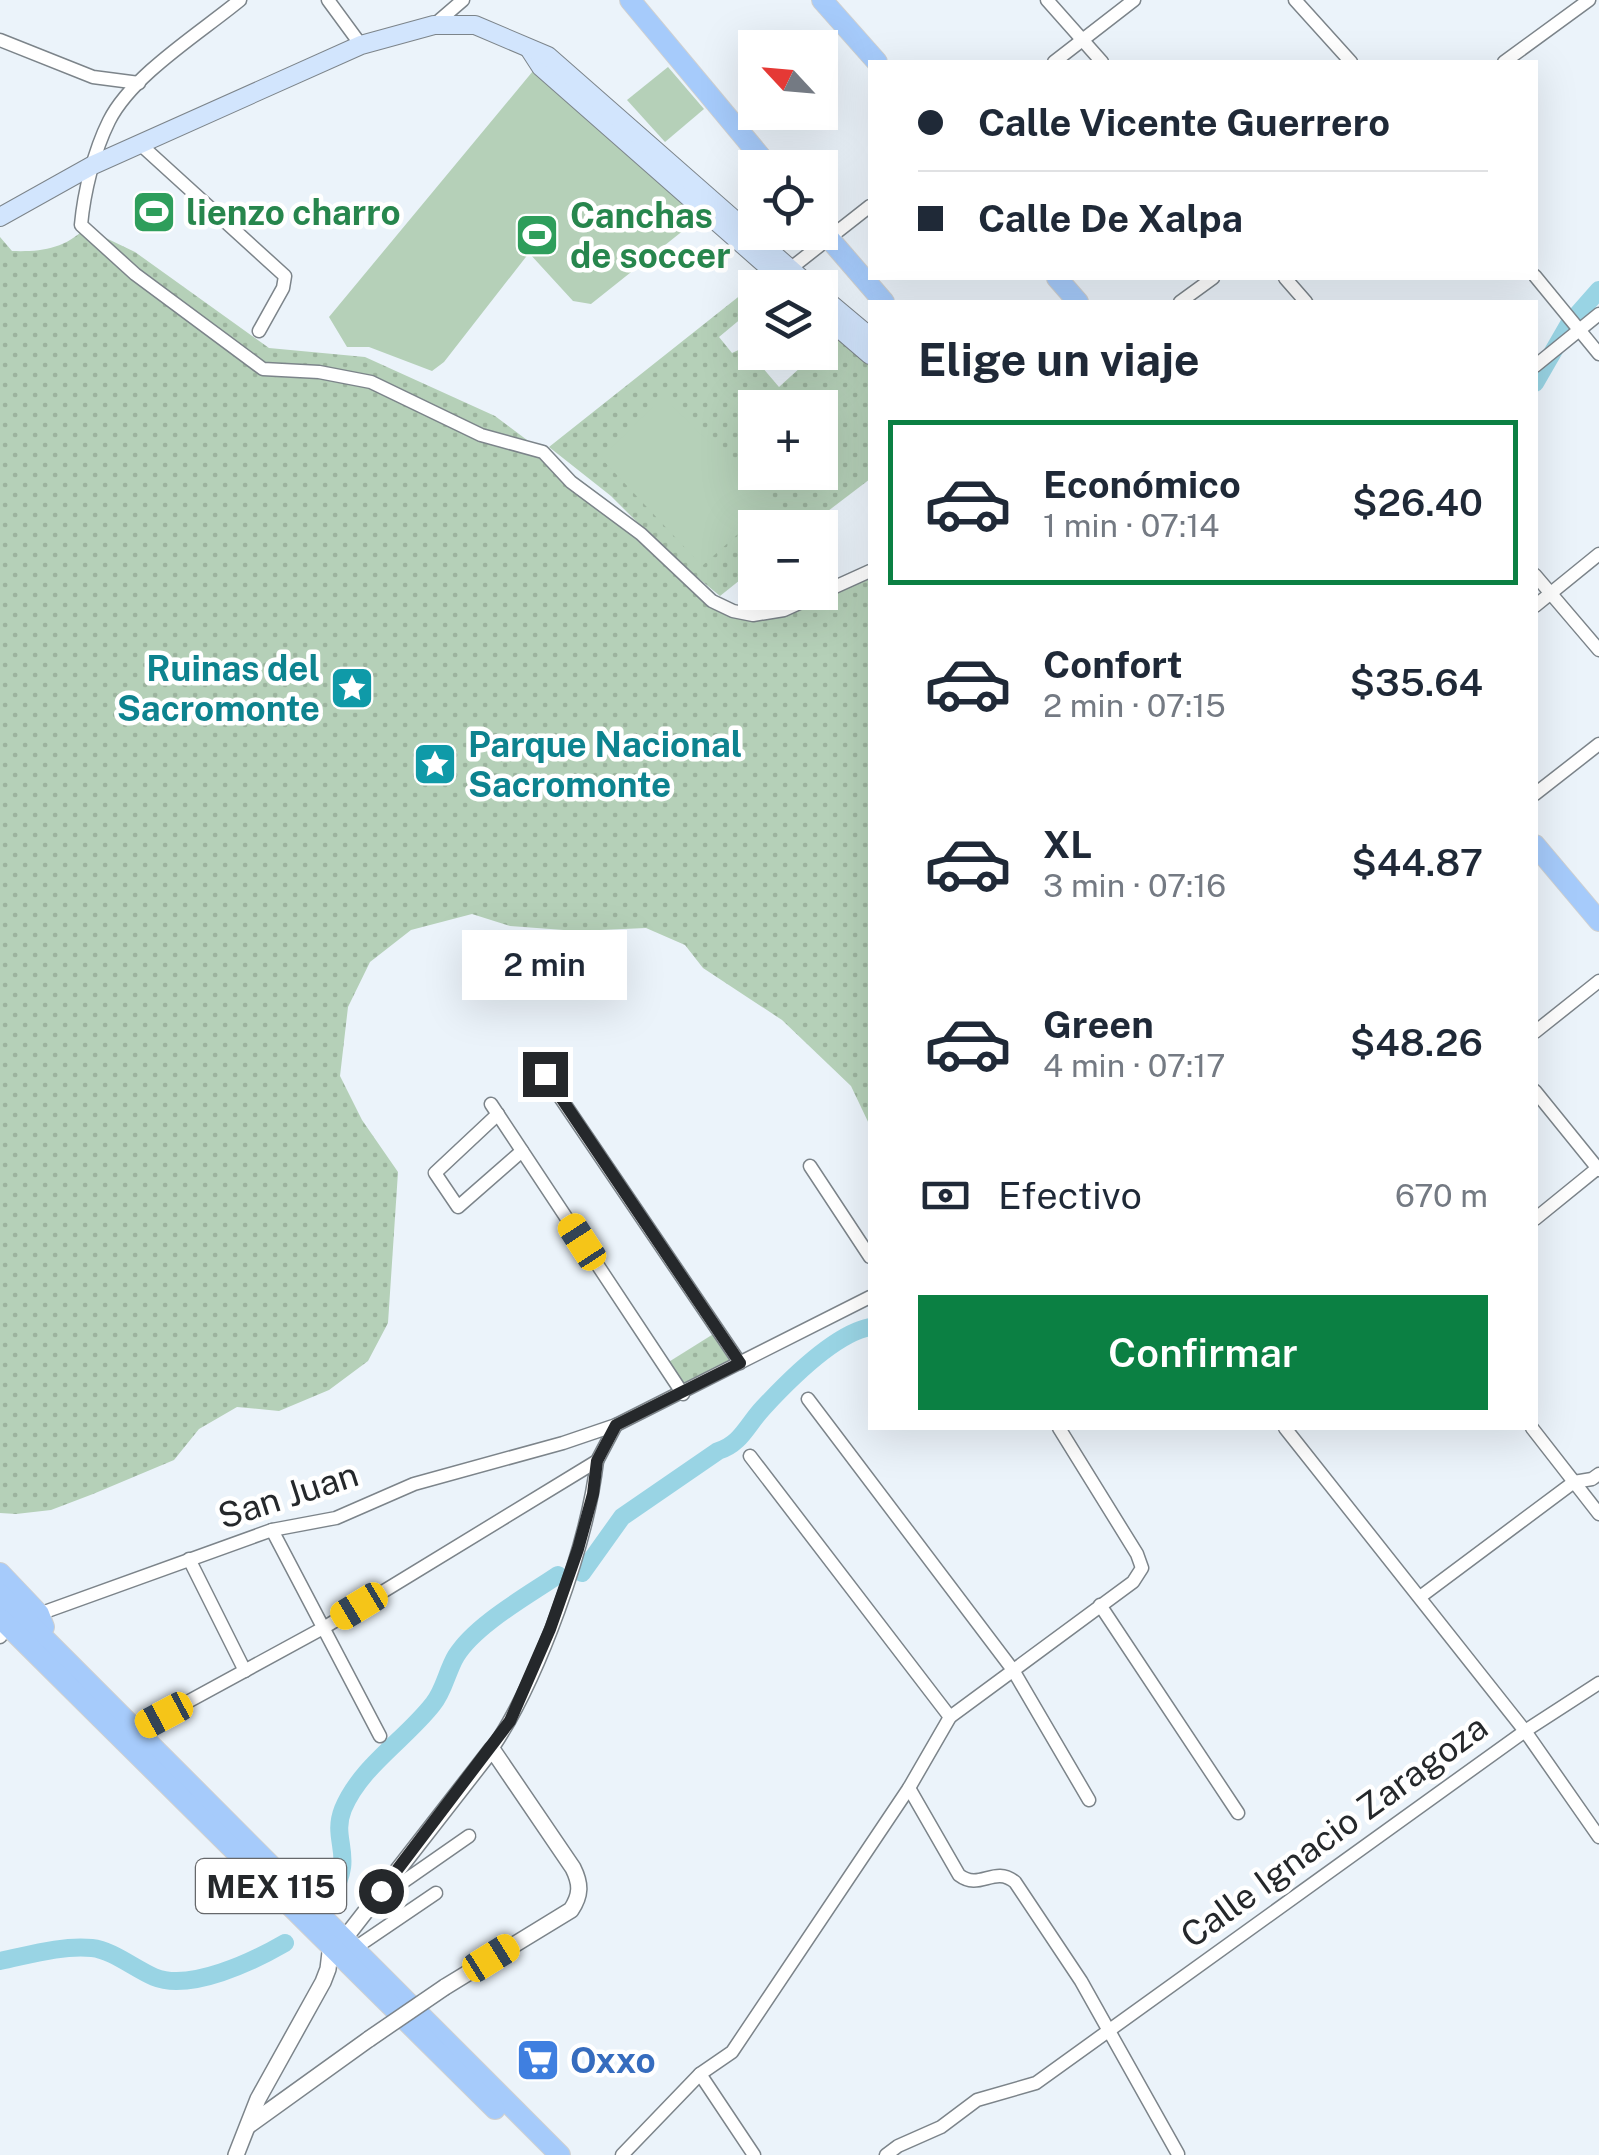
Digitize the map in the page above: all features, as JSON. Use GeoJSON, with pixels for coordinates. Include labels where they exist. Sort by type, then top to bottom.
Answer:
{"type":"FeatureCollection","features":[{"type":"Feature","properties":{"kind":"main road"},"geometry":{"type":"LineString","coordinates":[[630,0],[755,150]]}},
{"type":"Feature","properties":{"kind":"main road"},"geometry":{"type":"LineString","coordinates":[[822,0],[875,60]]}},
{"type":"Feature","properties":{"kind":"main road"},"geometry":{"type":"LineString","coordinates":[[0,217],[94,166],[361,45],[434,25],[475,24],[548,56],[622,129],[779,270]]}},
{"type":"Feature","properties":{"kind":"main road"},"geometry":{"type":"LineString","coordinates":[[838,249],[882,300]]}},
{"type":"Feature","properties":{"kind":"main road"},"geometry":{"type":"LineString","coordinates":[[1060,280],[1076,300]]}},
{"type":"Feature","properties":{"kind":"main road"},"geometry":{"type":"LineString","coordinates":[[838,317],[868,353]]}},
{"type":"Feature","properties":{"kind":"main road"},"geometry":{"type":"LineString","coordinates":[[838,320],[868,336]]}},
{"type":"Feature","properties":{"kind":"main road"},"geometry":{"type":"LineString","coordinates":[[1538,849],[1599,921]]}},
{"type":"Feature","properties":{"kind":"main road"},"geometry":{"type":"LineString","coordinates":[[0,1573],[39,1614],[46,1653],[11,1645],[0,1635]]}},
{"type":"Feature","properties":{"kind":"main road","name":"MEX 115"},"geometry":{"type":"LineString","coordinates":[[0,1594],[46,1653],[560,2155]]}},
{"type":"Feature","properties":{"kind":"main road","name":"MEX 115"},"geometry":{"type":"LineString","coordinates":[[0,1618],[136,1730],[541,2155]]}},
{"type":"Feature","properties":{"kind":"street"},"geometry":{"type":"LineString","coordinates":[[240,0],[139,82],[110,119],[94,166],[81,225],[135,274],[263,369],[318,372],[371,382],[480,435],[543,452],[572,482],[641,534],[712,601],[732,611],[753,615],[784,610],[868,572]]}},
{"type":"Feature","properties":{"kind":"street"},"geometry":{"type":"LineString","coordinates":[[328,0],[361,45]]}},
{"type":"Feature","properties":{"kind":"street"},"geometry":{"type":"LineString","coordinates":[[434,25],[463,0]]}},
{"type":"Feature","properties":{"kind":"street"},"geometry":{"type":"LineString","coordinates":[[1048,0],[1100,60]]}},
{"type":"Feature","properties":{"kind":"street"},"geometry":{"type":"LineString","coordinates":[[1057,60],[1134,0]]}},
{"type":"Feature","properties":{"kind":"street"},"geometry":{"type":"LineString","coordinates":[[1295,0],[1349,60]]}},
{"type":"Feature","properties":{"kind":"street"},"geometry":{"type":"LineString","coordinates":[[1507,60],[1589,0]]}},
{"type":"Feature","properties":{"kind":"street"},"geometry":{"type":"LineString","coordinates":[[0,40],[92,77],[139,82]]}},
{"type":"Feature","properties":{"kind":"street"},"geometry":{"type":"LineString","coordinates":[[141,145],[285,276],[283,288],[259,332]]}},
{"type":"Feature","properties":{"kind":"street"},"geometry":{"type":"LineString","coordinates":[[838,225],[868,207]]}},
{"type":"Feature","properties":{"kind":"street"},"geometry":{"type":"LineString","coordinates":[[794,270],[810,250]]}},
{"type":"Feature","properties":{"kind":"street"},"geometry":{"type":"LineString","coordinates":[[1183,300],[1211,280]]}},
{"type":"Feature","properties":{"kind":"street"},"geometry":{"type":"LineString","coordinates":[[1287,280],[1304,300]]}},
{"type":"Feature","properties":{"kind":"street"},"geometry":{"type":"LineString","coordinates":[[1538,280],[1571,326],[1599,354]]}},
{"type":"Feature","properties":{"kind":"street"},"geometry":{"type":"LineString","coordinates":[[1540,362],[1571,326],[1599,314]]}},
{"type":"Feature","properties":{"kind":"street"},"geometry":{"type":"LineString","coordinates":[[1538,603],[1599,554]]}},
{"type":"Feature","properties":{"kind":"street"},"geometry":{"type":"LineString","coordinates":[[1538,579],[1599,650]]}},
{"type":"Feature","properties":{"kind":"street"},"geometry":{"type":"LineString","coordinates":[[1538,792],[1599,744]]}},
{"type":"Feature","properties":{"kind":"street"},"geometry":{"type":"LineString","coordinates":[[1538,1030],[1599,980]]}},
{"type":"Feature","properties":{"kind":"street"},"geometry":{"type":"LineString","coordinates":[[545,1074],[740,1363]]}},
{"type":"Feature","properties":{"kind":"street"},"geometry":{"type":"LineString","coordinates":[[1538,1095],[1598,1168],[1538,1216]]}},
{"type":"Feature","properties":{"kind":"street"},"geometry":{"type":"LineString","coordinates":[[522,1152],[458,1207],[436,1172],[494,1109],[683,1394]]}},
{"type":"Feature","properties":{"kind":"street"},"geometry":{"type":"LineString","coordinates":[[810,1166],[868,1254]]}},
{"type":"Feature","properties":{"kind":"street","name":"San Juan"},"geometry":{"type":"LineString","coordinates":[[39,1614],[272,1530],[336,1518],[414,1484],[563,1444],[616,1425],[868,1298]]}},
{"type":"Feature","properties":{"kind":"street"},"geometry":{"type":"LineString","coordinates":[[808,1399],[1013,1670],[1089,1800]]}},
{"type":"Feature","properties":{"kind":"street"},"geometry":{"type":"LineString","coordinates":[[236,2155],[258,2099],[343,1944],[510,1721],[550,1629],[587,1520],[597,1461],[616,1425]]}},
{"type":"Feature","properties":{"kind":"street"},"geometry":{"type":"LineString","coordinates":[[622,2155],[700,2074],[732,2052],[909,1788],[950,1717],[1133,1582],[1142,1568],[1060,1430]]}},
{"type":"Feature","properties":{"kind":"street"},"geometry":{"type":"LineString","coordinates":[[1287,1430],[1525,1731],[1599,1837]]}},
{"type":"Feature","properties":{"kind":"street"},"geometry":{"type":"LineString","coordinates":[[1534,1430],[1599,1514]]}},
{"type":"Feature","properties":{"kind":"street"},"geometry":{"type":"LineString","coordinates":[[750,1456],[950,1717]]}},
{"type":"Feature","properties":{"kind":"street"},"geometry":{"type":"LineString","coordinates":[[136,1730],[325,1627],[597,1461]]}},
{"type":"Feature","properties":{"kind":"street"},"geometry":{"type":"LineString","coordinates":[[1420,1597],[1574,1482],[1592,1480],[1599,1474]]}},
{"type":"Feature","properties":{"kind":"street"},"geometry":{"type":"LineString","coordinates":[[272,1530],[380,1736]]}},
{"type":"Feature","properties":{"kind":"street"},"geometry":{"type":"LineString","coordinates":[[188,1559],[245,1670]]}},
{"type":"Feature","properties":{"kind":"street"},"geometry":{"type":"LineString","coordinates":[[1100,1605],[1238,1813]]}},
{"type":"Feature","properties":{"kind":"street","name":"Calle Ignacio Zaragoza"},"geometry":{"type":"LineString","coordinates":[[886,2155],[941,2126],[977,2100],[1036,2083],[1525,1731],[1599,1683]]}},
{"type":"Feature","properties":{"kind":"street"},"geometry":{"type":"LineString","coordinates":[[248,2126],[444,1986],[571,1910],[579,1898],[579,1880],[573,1868],[492,1750]]}},
{"type":"Feature","properties":{"kind":"street"},"geometry":{"type":"LineString","coordinates":[[909,1788],[958,1875],[977,1883],[995,1873],[1006,1874],[1016,1882],[1081,1981],[1178,2154]]}},
{"type":"Feature","properties":{"kind":"street"},"geometry":{"type":"LineString","coordinates":[[381,1891],[390,1891],[469,1836]]}},
{"type":"Feature","properties":{"kind":"street"},"geometry":{"type":"LineString","coordinates":[[343,1944],[436,1893]]}},
{"type":"Feature","properties":{"kind":"street"},"geometry":{"type":"LineString","coordinates":[[700,2074],[754,2155]]}},
{"type":"Feature","properties":{"kind":"green space"},"geometry":{"type":"Polygon","coordinates":[[[668,67],[704,109],[665,142],[627,100],[668,67]]]}},
{"type":"Feature","properties":{"kind":"green space","name":"Canchas de soccer"},"geometry":{"type":"Polygon","coordinates":[[[533,71],[699,218],[591,304],[573,301],[529,253],[444,362],[432,371],[369,347],[347,347],[329,317],[533,71]]]}},
{"type":"Feature","properties":{"kind":"green space","name":"Parque Nacional Sacromonte"},"geometry":{"type":"Polygon","coordinates":[[[85,228],[135,252],[269,348],[365,357],[495,416],[607,500],[673,566],[731,608],[838,610],[838,585],[868,573],[868,1122],[851,1086],[782,1020],[703,968],[685,945],[646,928],[577,931],[510,926],[472,914],[411,930],[370,962],[348,1007],[340,1076],[362,1120],[398,1172],[388,1323],[368,1361],[329,1390],[279,1411],[237,1407],[199,1429],[174,1460],[51,1510],[16,1514],[0,1513],[0,237],[12,251],[60,245],[85,228]]]}},
{"type":"Feature","properties":{"kind":"green space"},"geometry":{"type":"Polygon","coordinates":[[[738,297],[738,321],[719,337],[732,353],[738,350],[738,370],[765,370],[779,387],[798,370],[838,370],[838,337],[868,362],[868,481],[829,510],[738,510],[738,582],[720,596],[669,554],[611,496],[549,447],[738,297]]]}},
{"type":"Feature","properties":{"kind":"green space"},"geometry":{"type":"Polygon","coordinates":[[[663,397],[738,471],[738,490],[758,490],[772,504],[765,510],[738,510],[738,534],[702,566],[601,458],[663,397]]]}},
{"type":"Feature","properties":{"kind":"green space"},"geometry":{"type":"Polygon","coordinates":[[[715,1333],[736,1361],[682,1387],[667,1363],[715,1333]]]}},
{"type":"Feature","properties":{"kind":"waterway"},"geometry":{"type":"LineString","coordinates":[[1538,378],[1569,324],[1599,290]]}},
{"type":"Feature","properties":{"kind":"waterway"},"geometry":{"type":"LineString","coordinates":[[582,1573],[622,1517],[732,1444],[812,1360],[842,1339],[868,1328]]}},
{"type":"Feature","properties":{"kind":"waterway"},"geometry":{"type":"LineString","coordinates":[[330,1897],[342,1870],[340,1821],[351,1794],[372,1766],[433,1704],[465,1644],[503,1612],[558,1575]]}},
{"type":"Feature","properties":{"kind":"waterway"},"geometry":{"type":"LineString","coordinates":[[0,1961],[57,1949],[92,1948],[154,1977],[185,1981],[239,1966],[285,1943]]}},
{"type":"Feature","properties":{"kind":"place","name":"lienzo charro"},"geometry":{"type":"Point","coordinates":[154,212]}},
{"type":"Feature","properties":{"kind":"place","name":"Canchas de soccer"},"geometry":{"type":"Point","coordinates":[537,235]}},
{"type":"Feature","properties":{"kind":"place","name":"Ruinas del Sacromonte"},"geometry":{"type":"Point","coordinates":[352,688]}},
{"type":"Feature","properties":{"kind":"place","name":"Parque Nacional Sacromonte"},"geometry":{"type":"Point","coordinates":[435,764]}},
{"type":"Feature","properties":{"kind":"place","name":"Oxxo"},"geometry":{"type":"Point","coordinates":[538,2060]}},
{"type":"Feature","properties":{"kind":"route"},"geometry":{"type":"LineString","coordinates":[[381,1891],[492,1750],[510,1721],[550,1629],[578,1549],[593,1494],[597,1461],[616,1425],[740,1363],[545,1074]]}}]}
